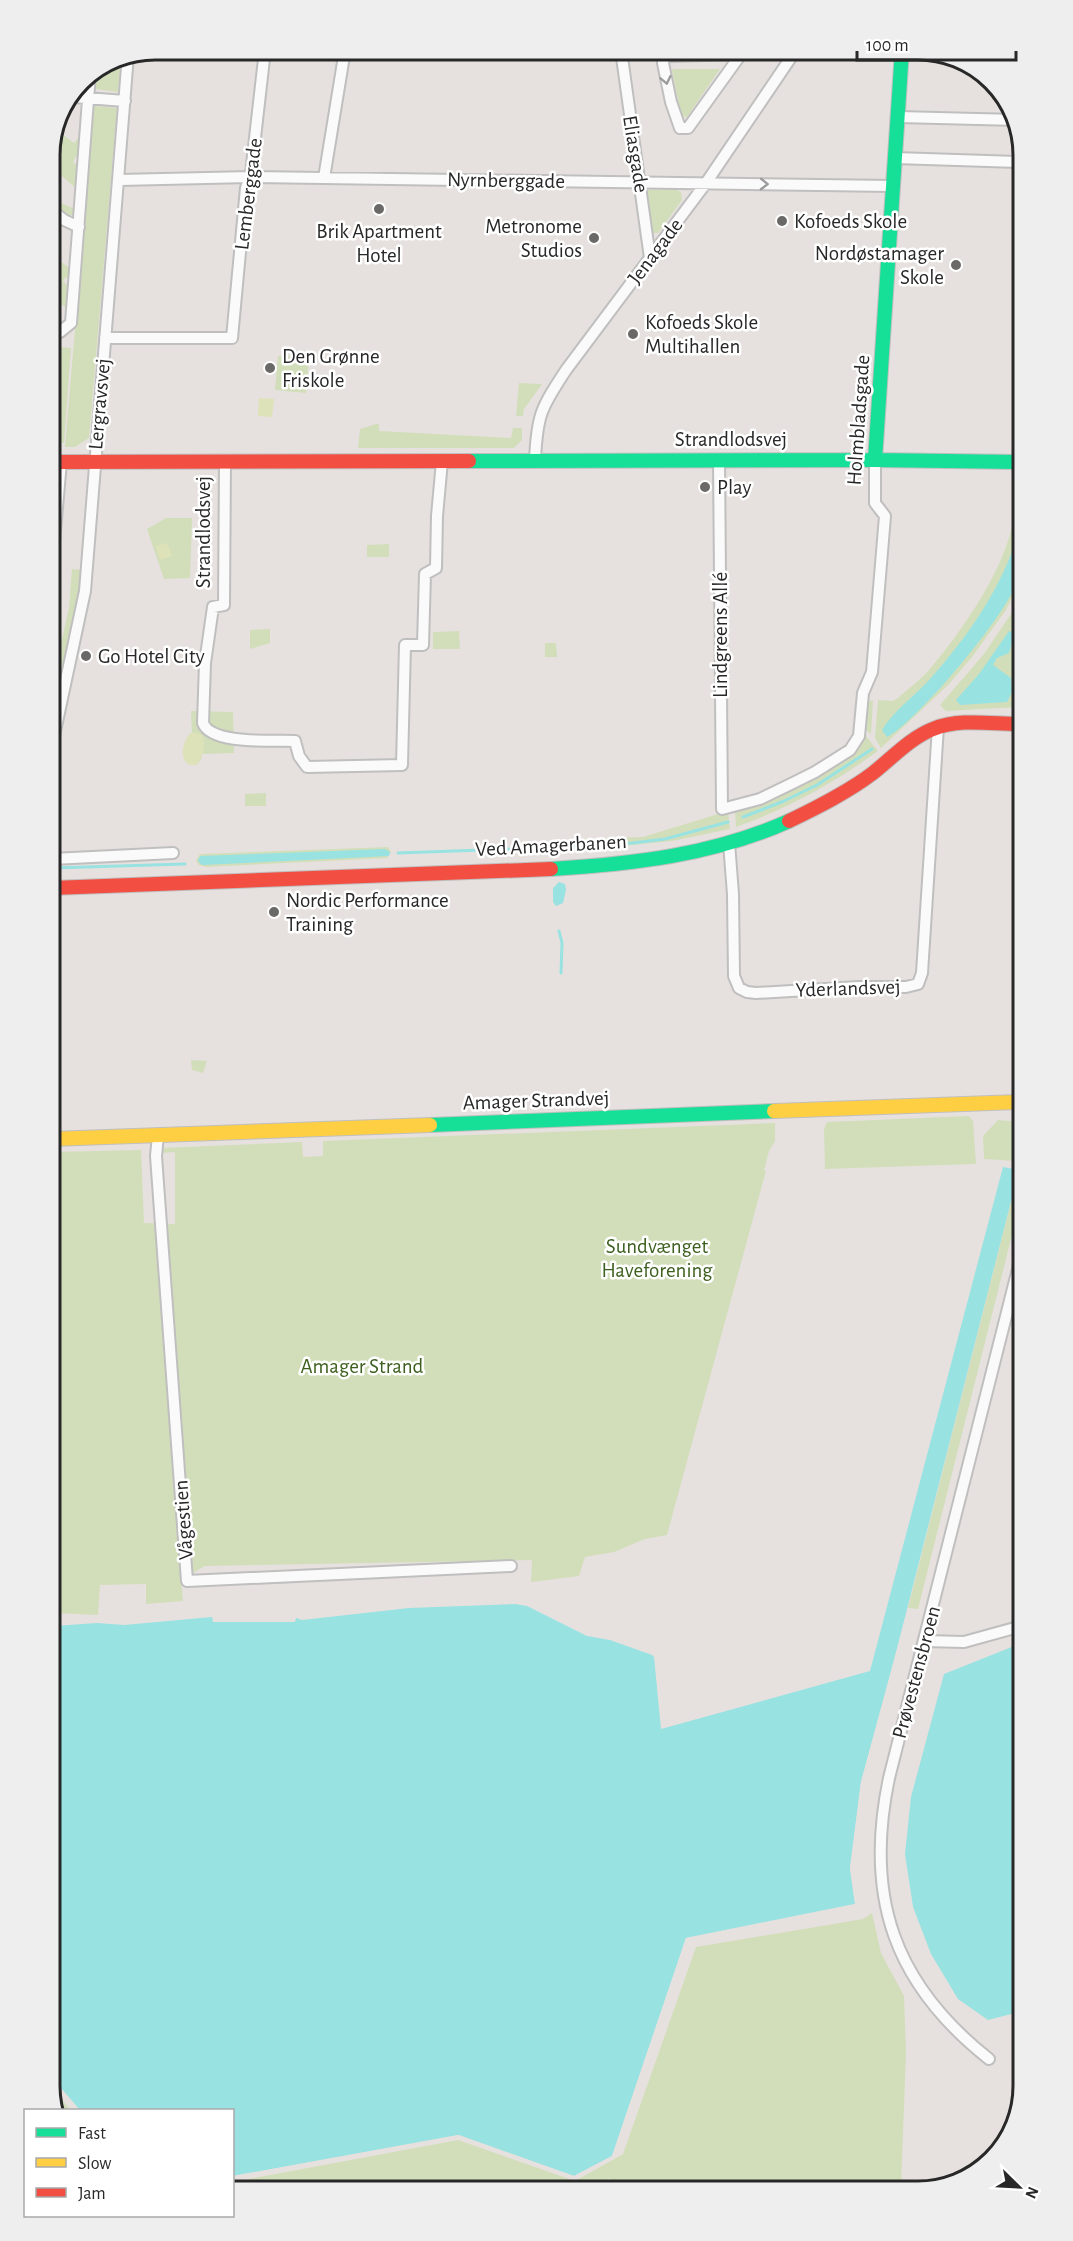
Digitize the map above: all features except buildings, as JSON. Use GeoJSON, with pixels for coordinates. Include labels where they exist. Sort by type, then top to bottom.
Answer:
{"type":"FeatureCollection","features":[{"type":"Feature","properties":{"kind":"street","name":"Lemberggade"},"geometry":{"type":"LineString","coordinates":[[105,338],[232,338],[246,188],[250,177],[264,60]]}},
{"type":"Feature","properties":{"kind":"street"},"geometry":{"type":"LineString","coordinates":[[324,178],[343,60]]}},
{"type":"Feature","properties":{"kind":"street","name":"Eliasgade"},"geometry":{"type":"LineString","coordinates":[[623,60],[650,258]]}},
{"type":"Feature","properties":{"kind":"street"},"geometry":{"type":"LineString","coordinates":[[664,60],[671,102],[680,128],[688,128],[736,60]]}},
{"type":"Feature","properties":{"kind":"street","name":"Jenagade"},"geometry":{"type":"LineString","coordinates":[[535,460],[537,423],[547,397],[706,183],[789,60]]}},
{"type":"Feature","properties":{"kind":"street","name":"Holmbladsgade"},"geometry":{"type":"LineString","coordinates":[[722,809],[760,799],[815,772],[850,750],[859,736],[863,693],[872,672],[885,516],[875,503],[875,460],[901,60]]}},
{"type":"Feature","properties":{"kind":"street","name":"Lergravsvej"},"geometry":{"type":"LineString","coordinates":[[60,708],[85,591],[127,65]]}},
{"type":"Feature","properties":{"kind":"street"},"geometry":{"type":"LineString","coordinates":[[60,332],[71,324],[89,87]]}},
{"type":"Feature","properties":{"kind":"street"},"geometry":{"type":"LineString","coordinates":[[80,97],[124,101]]}},
{"type":"Feature","properties":{"kind":"street"},"geometry":{"type":"LineString","coordinates":[[898,117],[1006,120]]}},
{"type":"Feature","properties":{"kind":"street"},"geometry":{"type":"LineString","coordinates":[[895,158],[1013,162]]}},
{"type":"Feature","properties":{"kind":"street","name":"Nyrnberggade"},"geometry":{"type":"LineString","coordinates":[[119,180],[250,177],[893,186]]}},
{"type":"Feature","properties":{"kind":"street"},"geometry":{"type":"LineString","coordinates":[[60,217],[79,227]]}},
{"type":"Feature","properties":{"kind":"street","name":"Strandlodsvej"},"geometry":{"type":"LineString","coordinates":[[60,462],[535,460],[1013,462]]}},
{"type":"Feature","properties":{"kind":"street","name":"Lindgreens Allé"},"geometry":{"type":"LineString","coordinates":[[719,460],[722,809]]}},
{"type":"Feature","properties":{"kind":"street","name":"Strandlodsvej"},"geometry":{"type":"LineString","coordinates":[[225,461],[224,605],[213,607],[205,663],[203,723],[209,732],[232,739],[295,741],[299,756],[307,767],[402,765],[405,645],[423,645],[425,574],[436,568],[437,516],[442,461]]}},
{"type":"Feature","properties":{"kind":"street","name":"Ved Amagerbanen"},"geometry":{"type":"LineString","coordinates":[[60,888],[160,886],[602,865],[656,859],[729,843],[776,825],[841,794],[873,773],[925,732],[938,727],[1013,724]]}},
{"type":"Feature","properties":{"kind":"street","name":"Yderlandsvej"},"geometry":{"type":"LineString","coordinates":[[729,843],[733,894],[734,976],[739,988],[756,993],[859,987],[906,987],[918,984],[922,973],[938,727]]}},
{"type":"Feature","properties":{"kind":"street"},"geometry":{"type":"LineString","coordinates":[[60,859],[173,853]]}},
{"type":"Feature","properties":{"kind":"street","name":"Amager Strandvej"},"geometry":{"type":"LineString","coordinates":[[60,1139],[1013,1102]]}},
{"type":"Feature","properties":{"kind":"street","name":"Vågestien"},"geometry":{"type":"LineString","coordinates":[[158,1135],[156,1156],[187,1581],[511,1566]]}},
{"type":"Feature","properties":{"kind":"street","name":"Prøvestensbroen"},"geometry":{"type":"LineString","coordinates":[[989,2059],[964,2039],[939,2014],[918,1985],[901,1954],[889,1920],[881,1885],[879,1849],[881,1814],[1013,1308]]}},
{"type":"Feature","properties":{"kind":"street"},"geometry":{"type":"LineString","coordinates":[[925,1641],[964,1642],[1013,1628]]}},
{"type":"Feature","properties":{"kind":"green space"},"geometry":{"type":"Polygon","coordinates":[[[120,67],[118,92],[95,89],[96,81],[120,67]]]}},
{"type":"Feature","properties":{"kind":"green space"},"geometry":{"type":"Polygon","coordinates":[[[672,69],[720,69],[687,117],[681,116],[672,69]]]}},
{"type":"Feature","properties":{"kind":"green space"},"geometry":{"type":"Polygon","coordinates":[[[94,106],[117,108],[89,438],[75,447],[65,447],[94,106]]]}},
{"type":"Feature","properties":{"kind":"green space"},"geometry":{"type":"Polygon","coordinates":[[[81,134],[80,160],[76,156],[73,162],[80,167],[77,189],[60,175],[63,135],[74,143],[81,134]]]}},
{"type":"Feature","properties":{"kind":"green space"},"geometry":{"type":"Polygon","coordinates":[[[674,189],[681,192],[682,200],[658,233],[653,233],[646,190],[674,189]]]}},
{"type":"Feature","properties":{"kind":"green space"},"geometry":{"type":"Polygon","coordinates":[[[60,203],[75,209],[75,214],[68,216],[60,210],[60,203]]]}},
{"type":"Feature","properties":{"kind":"green space"},"geometry":{"type":"Polygon","coordinates":[[[60,261],[68,267],[72,262],[70,280],[66,277],[63,281],[69,287],[66,308],[60,303],[60,261]]]}},
{"type":"Feature","properties":{"kind":"green space"},"geometry":{"type":"Polygon","coordinates":[[[60,347],[71,348],[64,443],[60,443],[60,347]]]}},
{"type":"Feature","properties":{"kind":"green space"},"geometry":{"type":"Polygon","coordinates":[[[278,356],[309,357],[306,393],[275,390],[278,356]]]}},
{"type":"Feature","properties":{"kind":"green space"},"geometry":{"type":"Polygon","coordinates":[[[519,383],[542,384],[524,409],[523,416],[516,416],[519,383]]]}},
{"type":"Feature","properties":{"kind":"green space"},"geometry":{"type":"Polygon","coordinates":[[[259,398],[274,399],[272,417],[258,416],[259,398]]]}},
{"type":"Feature","properties":{"kind":"green space"},"geometry":{"type":"Polygon","coordinates":[[[379,424],[379,431],[511,438],[513,428],[522,428],[522,440],[514,448],[358,448],[360,429],[379,424]]]}},
{"type":"Feature","properties":{"kind":"green space"},"geometry":{"type":"Polygon","coordinates":[[[166,518],[192,518],[190,578],[164,579],[147,529],[166,518]]]}},
{"type":"Feature","properties":{"kind":"green space"},"geometry":{"type":"Polygon","coordinates":[[[1013,521],[1013,595],[1006,610],[949,684],[881,748],[875,738],[878,700],[893,701],[898,698],[929,670],[942,654],[981,598],[993,577],[1010,536],[1013,521]]]}},
{"type":"Feature","properties":{"kind":"green space"},"geometry":{"type":"Polygon","coordinates":[[[167,543],[172,556],[160,560],[156,546],[167,543]]]}},
{"type":"Feature","properties":{"kind":"green space"},"geometry":{"type":"Polygon","coordinates":[[[389,544],[389,557],[367,557],[367,545],[389,544]]]}},
{"type":"Feature","properties":{"kind":"green space"},"geometry":{"type":"Polygon","coordinates":[[[72,569],[82,570],[76,629],[60,692],[60,648],[69,608],[72,569]]]}},
{"type":"Feature","properties":{"kind":"green space"},"geometry":{"type":"Polygon","coordinates":[[[1013,611],[1013,707],[946,711],[940,705],[984,654],[1013,611]]]}},
{"type":"Feature","properties":{"kind":"green space"},"geometry":{"type":"Polygon","coordinates":[[[270,629],[270,643],[250,649],[250,630],[270,629]]]}},
{"type":"Feature","properties":{"kind":"green space"},"geometry":{"type":"Polygon","coordinates":[[[459,631],[460,649],[433,649],[433,632],[459,631]]]}},
{"type":"Feature","properties":{"kind":"green space"},"geometry":{"type":"Polygon","coordinates":[[[545,643],[556,643],[557,657],[545,657],[545,643]]]}},
{"type":"Feature","properties":{"kind":"green space"},"geometry":{"type":"Polygon","coordinates":[[[873,700],[871,734],[866,730],[868,702],[873,700]]]}},
{"type":"Feature","properties":{"kind":"green space"},"geometry":{"type":"Polygon","coordinates":[[[191,711],[233,712],[234,753],[202,754],[201,760],[196,765],[186,762],[183,752],[192,732],[191,711]]]}},
{"type":"Feature","properties":{"kind":"green space"},"geometry":{"type":"Polygon","coordinates":[[[193,732],[202,735],[204,743],[202,755],[196,765],[186,762],[183,757],[186,740],[193,732]]]}},
{"type":"Feature","properties":{"kind":"green space"},"geometry":{"type":"Polygon","coordinates":[[[865,735],[878,751],[810,794],[736,827],[735,810],[799,786],[854,755],[865,735]]]}},
{"type":"Feature","properties":{"kind":"green space"},"geometry":{"type":"Polygon","coordinates":[[[266,793],[266,806],[245,806],[245,794],[266,793]]]}},
{"type":"Feature","properties":{"kind":"green space"},"geometry":{"type":"Polygon","coordinates":[[[728,811],[730,829],[672,841],[580,850],[581,839],[643,837],[728,811]]]}},
{"type":"Feature","properties":{"kind":"green space"},"geometry":{"type":"Polygon","coordinates":[[[388,847],[391,852],[387,858],[206,867],[199,865],[196,861],[200,854],[388,847]]]}},
{"type":"Feature","properties":{"kind":"green space"},"geometry":{"type":"Polygon","coordinates":[[[191,1060],[207,1061],[203,1073],[192,1070],[191,1060]]]}},
{"type":"Feature","properties":{"kind":"green space"},"geometry":{"type":"Polygon","coordinates":[[[969,1116],[973,1121],[976,1164],[825,1169],[824,1129],[827,1122],[969,1116]]]}},
{"type":"Feature","properties":{"kind":"green space"},"geometry":{"type":"Polygon","coordinates":[[[998,1120],[1013,1121],[1013,1161],[984,1159],[983,1136],[998,1120]]]}},
{"type":"Feature","properties":{"kind":"green space"},"geometry":{"type":"Polygon","coordinates":[[[775,1123],[775,1141],[769,1151],[764,1171],[766,1171],[667,1535],[645,1539],[614,1552],[585,1557],[579,1576],[531,1582],[532,1560],[205,1566],[181,1580],[183,1601],[146,1604],[146,1584],[100,1585],[98,1615],[60,1613],[60,1152],[141,1150],[144,1223],[175,1224],[175,1152],[161,1153],[161,1148],[302,1142],[303,1157],[323,1156],[323,1141],[775,1123]]]}},
{"type":"Feature","properties":{"kind":"green space"},"geometry":{"type":"Polygon","coordinates":[[[1013,1194],[1013,1231],[918,1609],[908,1608],[1013,1194]]]}},
{"type":"Feature","properties":{"kind":"green space"},"geometry":{"type":"Polygon","coordinates":[[[872,1913],[881,1953],[904,1996],[906,2053],[901,2181],[609,2181],[610,2178],[603,2181],[575,2181],[623,2154],[696,1947],[863,1919],[872,1913]]]}},
{"type":"Feature","properties":{"kind":"green space"},"geometry":{"type":"Polygon","coordinates":[[[61,2099],[70,2109],[63,2109],[61,2099]]]}},
{"type":"Feature","properties":{"kind":"green space"},"geometry":{"type":"Polygon","coordinates":[[[458,2140],[575,2181],[238,2181],[458,2140]]]}},
{"type":"Feature","properties":{"kind":"water"},"geometry":{"type":"Polygon","coordinates":[[[1013,549],[1013,590],[997,616],[939,690],[901,728],[887,737],[882,730],[898,710],[924,686],[967,633],[989,600],[1013,549]]]}},
{"type":"Feature","properties":{"kind":"water"},"geometry":{"type":"Polygon","coordinates":[[[1009,631],[1013,632],[1009,653],[997,658],[993,665],[1011,678],[1012,692],[1007,702],[960,705],[956,700],[979,674],[1009,631]]]}},
{"type":"Feature","properties":{"kind":"water"},"geometry":{"type":"Polygon","coordinates":[[[385,849],[390,852],[389,856],[202,865],[198,861],[200,856],[385,849]]]}},
{"type":"Feature","properties":{"kind":"water"},"geometry":{"type":"Polygon","coordinates":[[[559,882],[565,884],[566,890],[563,903],[556,906],[553,902],[553,888],[559,882]]]}},
{"type":"Feature","properties":{"kind":"water"},"geometry":{"type":"Polygon","coordinates":[[[1003,1167],[1013,1169],[1013,1194],[861,1782],[850,1868],[855,1904],[686,1938],[612,2156],[574,2176],[458,2135],[234,2176],[234,2109],[79,2109],[60,2087],[60,1626],[97,1623],[124,1625],[212,1617],[213,1622],[295,1622],[296,1618],[302,1620],[409,1608],[515,1604],[527,1606],[587,1636],[610,1640],[652,1655],[661,1729],[870,1671],[1003,1167]]]}},
{"type":"Feature","properties":{"kind":"water"},"geometry":{"type":"Polygon","coordinates":[[[1013,1647],[1013,2014],[988,2020],[958,1999],[931,1954],[913,1907],[905,1854],[911,1797],[944,1674],[1013,1647]]]}},
{"type":"Feature","properties":{"kind":"pier"},"geometry":{"type":"Polygon","coordinates":[[[908,1608],[911,1608],[864,1783],[853,1868],[857,1905],[689,1941],[614,2159],[573,2179],[458,2138],[234,2179],[234,2176],[459,2135],[574,2176],[612,2156],[686,1938],[855,1904],[850,1868],[861,1782],[908,1608]]]}},
{"type":"Feature","properties":{"kind":"waterway"},"geometry":{"type":"LineString","coordinates":[[743,817],[817,785],[872,749]]}},
{"type":"Feature","properties":{"kind":"waterway"},"geometry":{"type":"LineString","coordinates":[[585,845],[665,839],[728,822]]}},
{"type":"Feature","properties":{"kind":"waterway"},"geometry":{"type":"LineString","coordinates":[[525,849],[574,846]]}},
{"type":"Feature","properties":{"kind":"waterway"},"geometry":{"type":"LineString","coordinates":[[398,853],[513,849]]}},
{"type":"Feature","properties":{"kind":"waterway"},"geometry":{"type":"LineString","coordinates":[[60,868],[185,864]]}},
{"type":"Feature","properties":{"kind":"waterway"},"geometry":{"type":"LineString","coordinates":[[559,931],[562,943],[561,973]]}},
{"type":"Feature","properties":{"kind":"traffic: fast"},"geometry":{"type":"LineString","coordinates":[[875,460],[901,60]]}},
{"type":"Feature","properties":{"kind":"traffic: fast"},"geometry":{"type":"LineString","coordinates":[[469,461],[1013,462]]}},
{"type":"Feature","properties":{"kind":"traffic: fast"},"geometry":{"type":"LineString","coordinates":[[551,869],[642,861],[702,850],[760,833],[789,821]]}},
{"type":"Feature","properties":{"kind":"traffic: fast"},"geometry":{"type":"LineString","coordinates":[[430,1125],[774,1111]]}},
{"type":"Feature","properties":{"kind":"traffic: slow"},"geometry":{"type":"LineString","coordinates":[[774,1111],[1013,1102]]}},
{"type":"Feature","properties":{"kind":"traffic: slow"},"geometry":{"type":"LineString","coordinates":[[60,1139],[430,1125]]}},
{"type":"Feature","properties":{"kind":"traffic: jam"},"geometry":{"type":"LineString","coordinates":[[60,462],[469,461]]}},
{"type":"Feature","properties":{"kind":"traffic: jam"},"geometry":{"type":"LineString","coordinates":[[789,821],[853,787],[909,743],[933,729],[976,722],[1013,724]]}},
{"type":"Feature","properties":{"kind":"traffic: jam"},"geometry":{"type":"LineString","coordinates":[[60,888],[551,869]]}},
{"type":"Feature","properties":{"kind":"place","name":"Brik Apartment Hotel"},"geometry":{"type":"Point","coordinates":[379,209]}},
{"type":"Feature","properties":{"kind":"place","name":"Kofoeds Skole"},"geometry":{"type":"Point","coordinates":[782,221]}},
{"type":"Feature","properties":{"kind":"place","name":"Metronome Studios"},"geometry":{"type":"Point","coordinates":[594,238]}},
{"type":"Feature","properties":{"kind":"place","name":"Nordøstamager Skole"},"geometry":{"type":"Point","coordinates":[956,265]}},
{"type":"Feature","properties":{"kind":"place","name":"Kofoeds Skole Multihallen"},"geometry":{"type":"Point","coordinates":[633,334]}},
{"type":"Feature","properties":{"kind":"place","name":"Den Grønne Friskole"},"geometry":{"type":"Point","coordinates":[270,368]}},
{"type":"Feature","properties":{"kind":"place","name":"Play"},"geometry":{"type":"Point","coordinates":[705,487]}},
{"type":"Feature","properties":{"kind":"place","name":"Go Hotel City"},"geometry":{"type":"Point","coordinates":[86,656]}},
{"type":"Feature","properties":{"kind":"place","name":"Nordic Performance Training"},"geometry":{"type":"Point","coordinates":[274,912]}},
{"type":"Feature","properties":{"kind":"park label","name":"Sundvænget Haveforening"},"geometry":{"type":"Point","coordinates":[657,1258]}},
{"type":"Feature","properties":{"kind":"park label","name":"Amager Strand"},"geometry":{"type":"Point","coordinates":[362,1366]}}]}
